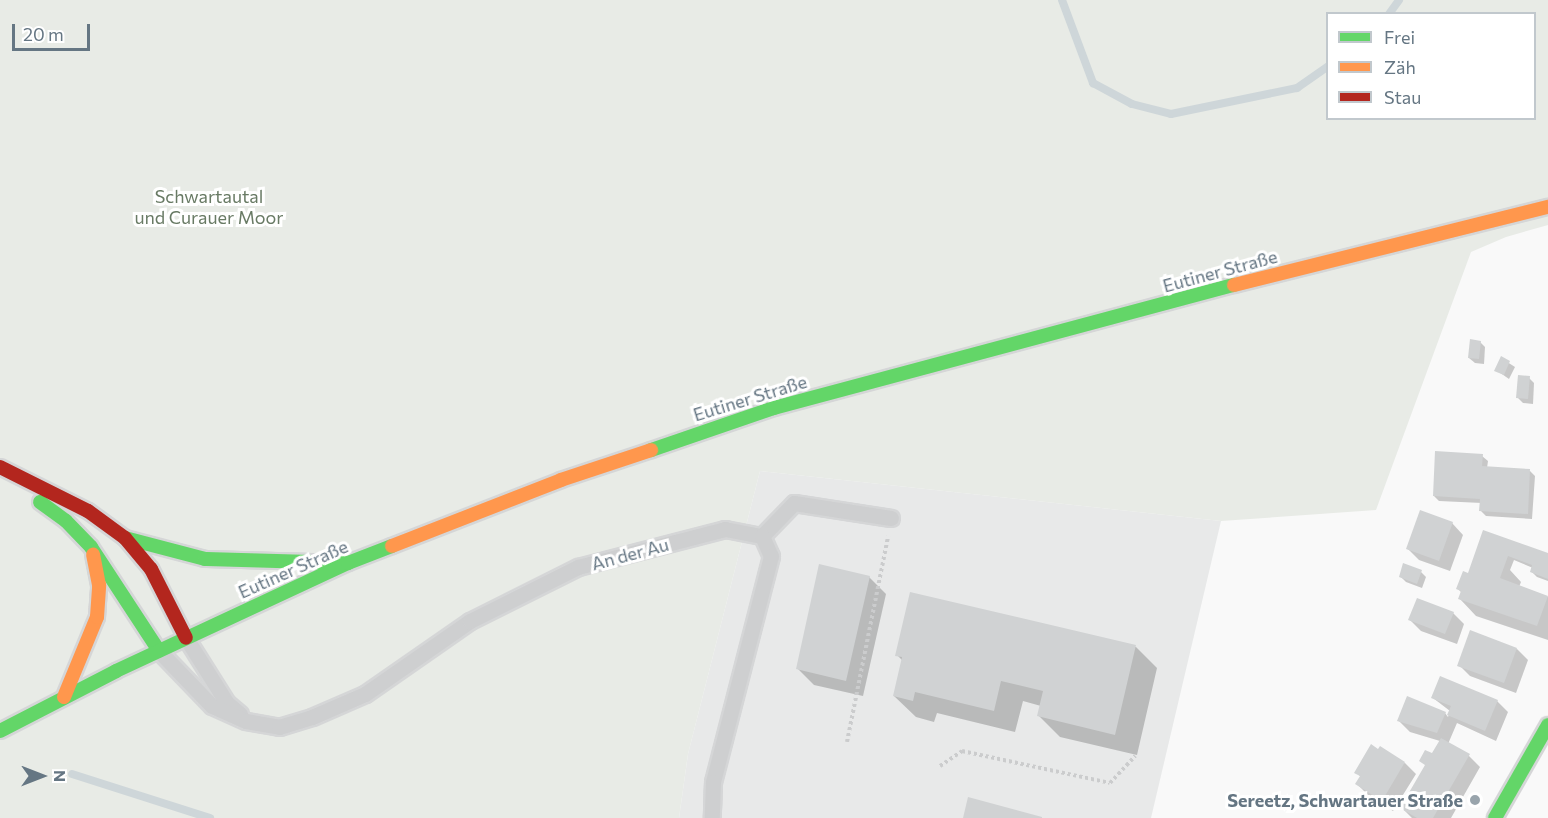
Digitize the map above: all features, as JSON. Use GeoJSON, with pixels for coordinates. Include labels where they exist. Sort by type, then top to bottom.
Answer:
{"type":"FeatureCollection","features":[{"type":"Feature","properties":{"kind":"main road","name":"Eutiner Straße"},"geometry":{"type":"LineString","coordinates":[[0,731],[159,651],[348,563],[561,480],[774,408],[1242,283],[1548,207]]}},
{"type":"Feature","properties":{"kind":"main road"},"geometry":{"type":"LineString","coordinates":[[0,467],[88,511],[126,538],[151,569],[186,638]]}},
{"type":"Feature","properties":{"kind":"main road"},"geometry":{"type":"LineString","coordinates":[[9,488],[36,499],[66,521],[91,547],[159,651]]}},
{"type":"Feature","properties":{"kind":"main road"},"geometry":{"type":"LineString","coordinates":[[126,538],[205,559],[348,563]]}},
{"type":"Feature","properties":{"kind":"main road"},"geometry":{"type":"LineString","coordinates":[[64,697],[97,617],[99,585],[91,547]]}},
{"type":"Feature","properties":{"kind":"main road"},"geometry":{"type":"LineString","coordinates":[[1495,818],[1548,725]]}},
{"type":"Feature","properties":{"kind":"lane"},"geometry":{"type":"LineString","coordinates":[[712,818],[713,782],[771,556],[762,536],[794,504],[891,518]]}},
{"type":"Feature","properties":{"kind":"lane","name":"An der Au"},"geometry":{"type":"LineString","coordinates":[[159,651],[212,706],[246,721],[279,727],[312,717],[365,694],[470,621],[578,567],[725,529],[762,536]]}},
{"type":"Feature","properties":{"kind":"lane"},"geometry":{"type":"LineString","coordinates":[[186,638],[228,703],[246,721]]}},
{"type":"Feature","properties":{"kind":"path"},"geometry":{"type":"LineString","coordinates":[[847,742],[891,518]]}},
{"type":"Feature","properties":{"kind":"path"},"geometry":{"type":"LineString","coordinates":[[940,766],[962,751],[1110,783],[1135,756]]}},
{"type":"Feature","properties":{"kind":"shaded area"},"geometry":{"type":"Polygon","coordinates":[[[760,471],[1221,521],[1151,818],[679,818],[688,754],[760,471]]]}},
{"type":"Feature","properties":{"kind":"green space","name":"Schwartautal und Curauer Moor"},"geometry":{"type":"Polygon","coordinates":[[[0,0],[1548,0],[1548,225],[1506,237],[1471,252],[1376,510],[1221,521],[760,471],[688,754],[679,818],[0,818],[0,0]]]}},
{"type":"Feature","properties":{"kind":"building"},"geometry":{"type":"Polygon","coordinates":[[[1470,339],[1481,341],[1479,359],[1468,358],[1470,339]]]}},
{"type":"Feature","properties":{"kind":"building"},"geometry":{"type":"Polygon","coordinates":[[[1501,356],[1510,361],[1504,375],[1494,371],[1501,356]]]}},
{"type":"Feature","properties":{"kind":"building"},"geometry":{"type":"Polygon","coordinates":[[[1518,375],[1530,376],[1528,399],[1516,398],[1518,375]]]}},
{"type":"Feature","properties":{"kind":"building"},"geometry":{"type":"Polygon","coordinates":[[[1435,451],[1483,454],[1482,466],[1530,469],[1528,514],[1479,511],[1480,499],[1433,496],[1435,451]]]}},
{"type":"Feature","properties":{"kind":"building"},"geometry":{"type":"Polygon","coordinates":[[[1420,510],[1453,522],[1439,561],[1406,549],[1420,510]]]}},
{"type":"Feature","properties":{"kind":"building"},"geometry":{"type":"Polygon","coordinates":[[[1483,530],[1548,553],[1548,579],[1530,572],[1532,565],[1508,556],[1500,578],[1548,596],[1537,626],[1458,599],[1461,591],[1456,589],[1463,571],[1468,573],[1483,530]]]}},
{"type":"Feature","properties":{"kind":"building"},"geometry":{"type":"Polygon","coordinates":[[[1403,563],[1422,570],[1417,584],[1399,577],[1403,563]]]}},
{"type":"Feature","properties":{"kind":"building"},"geometry":{"type":"Polygon","coordinates":[[[819,564],[870,576],[846,681],[796,669],[819,564]]]}},
{"type":"Feature","properties":{"kind":"building"},"geometry":{"type":"Polygon","coordinates":[[[910,592],[1136,645],[1115,735],[1037,716],[1043,691],[1001,681],[994,711],[915,692],[913,701],[893,696],[902,657],[895,656],[910,592]]]}},
{"type":"Feature","properties":{"kind":"building"},"geometry":{"type":"Polygon","coordinates":[[[1417,598],[1454,612],[1445,634],[1408,620],[1417,598]]]}},
{"type":"Feature","properties":{"kind":"building"},"geometry":{"type":"Polygon","coordinates":[[[1470,630],[1517,648],[1504,683],[1457,666],[1470,630]]]}},
{"type":"Feature","properties":{"kind":"building"},"geometry":{"type":"Polygon","coordinates":[[[1440,676],[1498,700],[1485,731],[1447,715],[1451,706],[1431,698],[1440,676]]]}},
{"type":"Feature","properties":{"kind":"building"},"geometry":{"type":"Polygon","coordinates":[[[1407,696],[1446,712],[1437,733],[1397,721],[1407,696]]]}},
{"type":"Feature","properties":{"kind":"building"},"geometry":{"type":"Polygon","coordinates":[[[1441,738],[1470,754],[1433,818],[1417,818],[1400,808],[1425,765],[1419,761],[1425,750],[1432,753],[1441,738]]]}},
{"type":"Feature","properties":{"kind":"building"},"geometry":{"type":"Polygon","coordinates":[[[1371,744],[1378,749],[1380,746],[1405,762],[1382,801],[1355,784],[1360,776],[1354,773],[1371,744]]]}},
{"type":"Feature","properties":{"kind":"building"},"geometry":{"type":"Polygon","coordinates":[[[968,797],[1042,817],[1042,818],[963,818],[968,797]]]}},
{"type":"Feature","properties":{"kind":"waterway"},"geometry":{"type":"LineString","coordinates":[[1062,0],[1093,83],[1132,104],[1171,114],[1297,88],[1326,67]]}},
{"type":"Feature","properties":{"kind":"waterway"},"geometry":{"type":"LineString","coordinates":[[1390,12],[1399,0]]}},
{"type":"Feature","properties":{"kind":"waterway"},"geometry":{"type":"LineString","coordinates":[[72,774],[210,818]]}},
{"type":"Feature","properties":{"kind":"traffic: fast"},"geometry":{"type":"LineString","coordinates":[[651,450],[774,408],[1234,285]]}},
{"type":"Feature","properties":{"kind":"traffic: fast"},"geometry":{"type":"LineString","coordinates":[[40,502],[66,521],[91,547],[159,651]]}},
{"type":"Feature","properties":{"kind":"traffic: fast"},"geometry":{"type":"LineString","coordinates":[[125,538],[205,559],[348,563]]}},
{"type":"Feature","properties":{"kind":"traffic: fast"},"geometry":{"type":"LineString","coordinates":[[0,731],[116,671],[348,563],[392,546]]}},
{"type":"Feature","properties":{"kind":"traffic: fast"},"geometry":{"type":"LineString","coordinates":[[1495,818],[1548,725]]}},
{"type":"Feature","properties":{"kind":"traffic: slow"},"geometry":{"type":"LineString","coordinates":[[1234,285],[1548,207]]}},
{"type":"Feature","properties":{"kind":"traffic: slow"},"geometry":{"type":"LineString","coordinates":[[392,546],[561,480],[651,450]]}},
{"type":"Feature","properties":{"kind":"traffic: slow"},"geometry":{"type":"LineString","coordinates":[[64,697],[97,617],[99,585],[93,555]]}},
{"type":"Feature","properties":{"kind":"traffic: jam"},"geometry":{"type":"LineString","coordinates":[[0,467],[88,511],[125,538],[151,569],[186,638]]}},
{"type":"Feature","properties":{"kind":"place","name":"Sereetz, Schwartauer Straße"},"geometry":{"type":"Point","coordinates":[1475,800]}}]}
